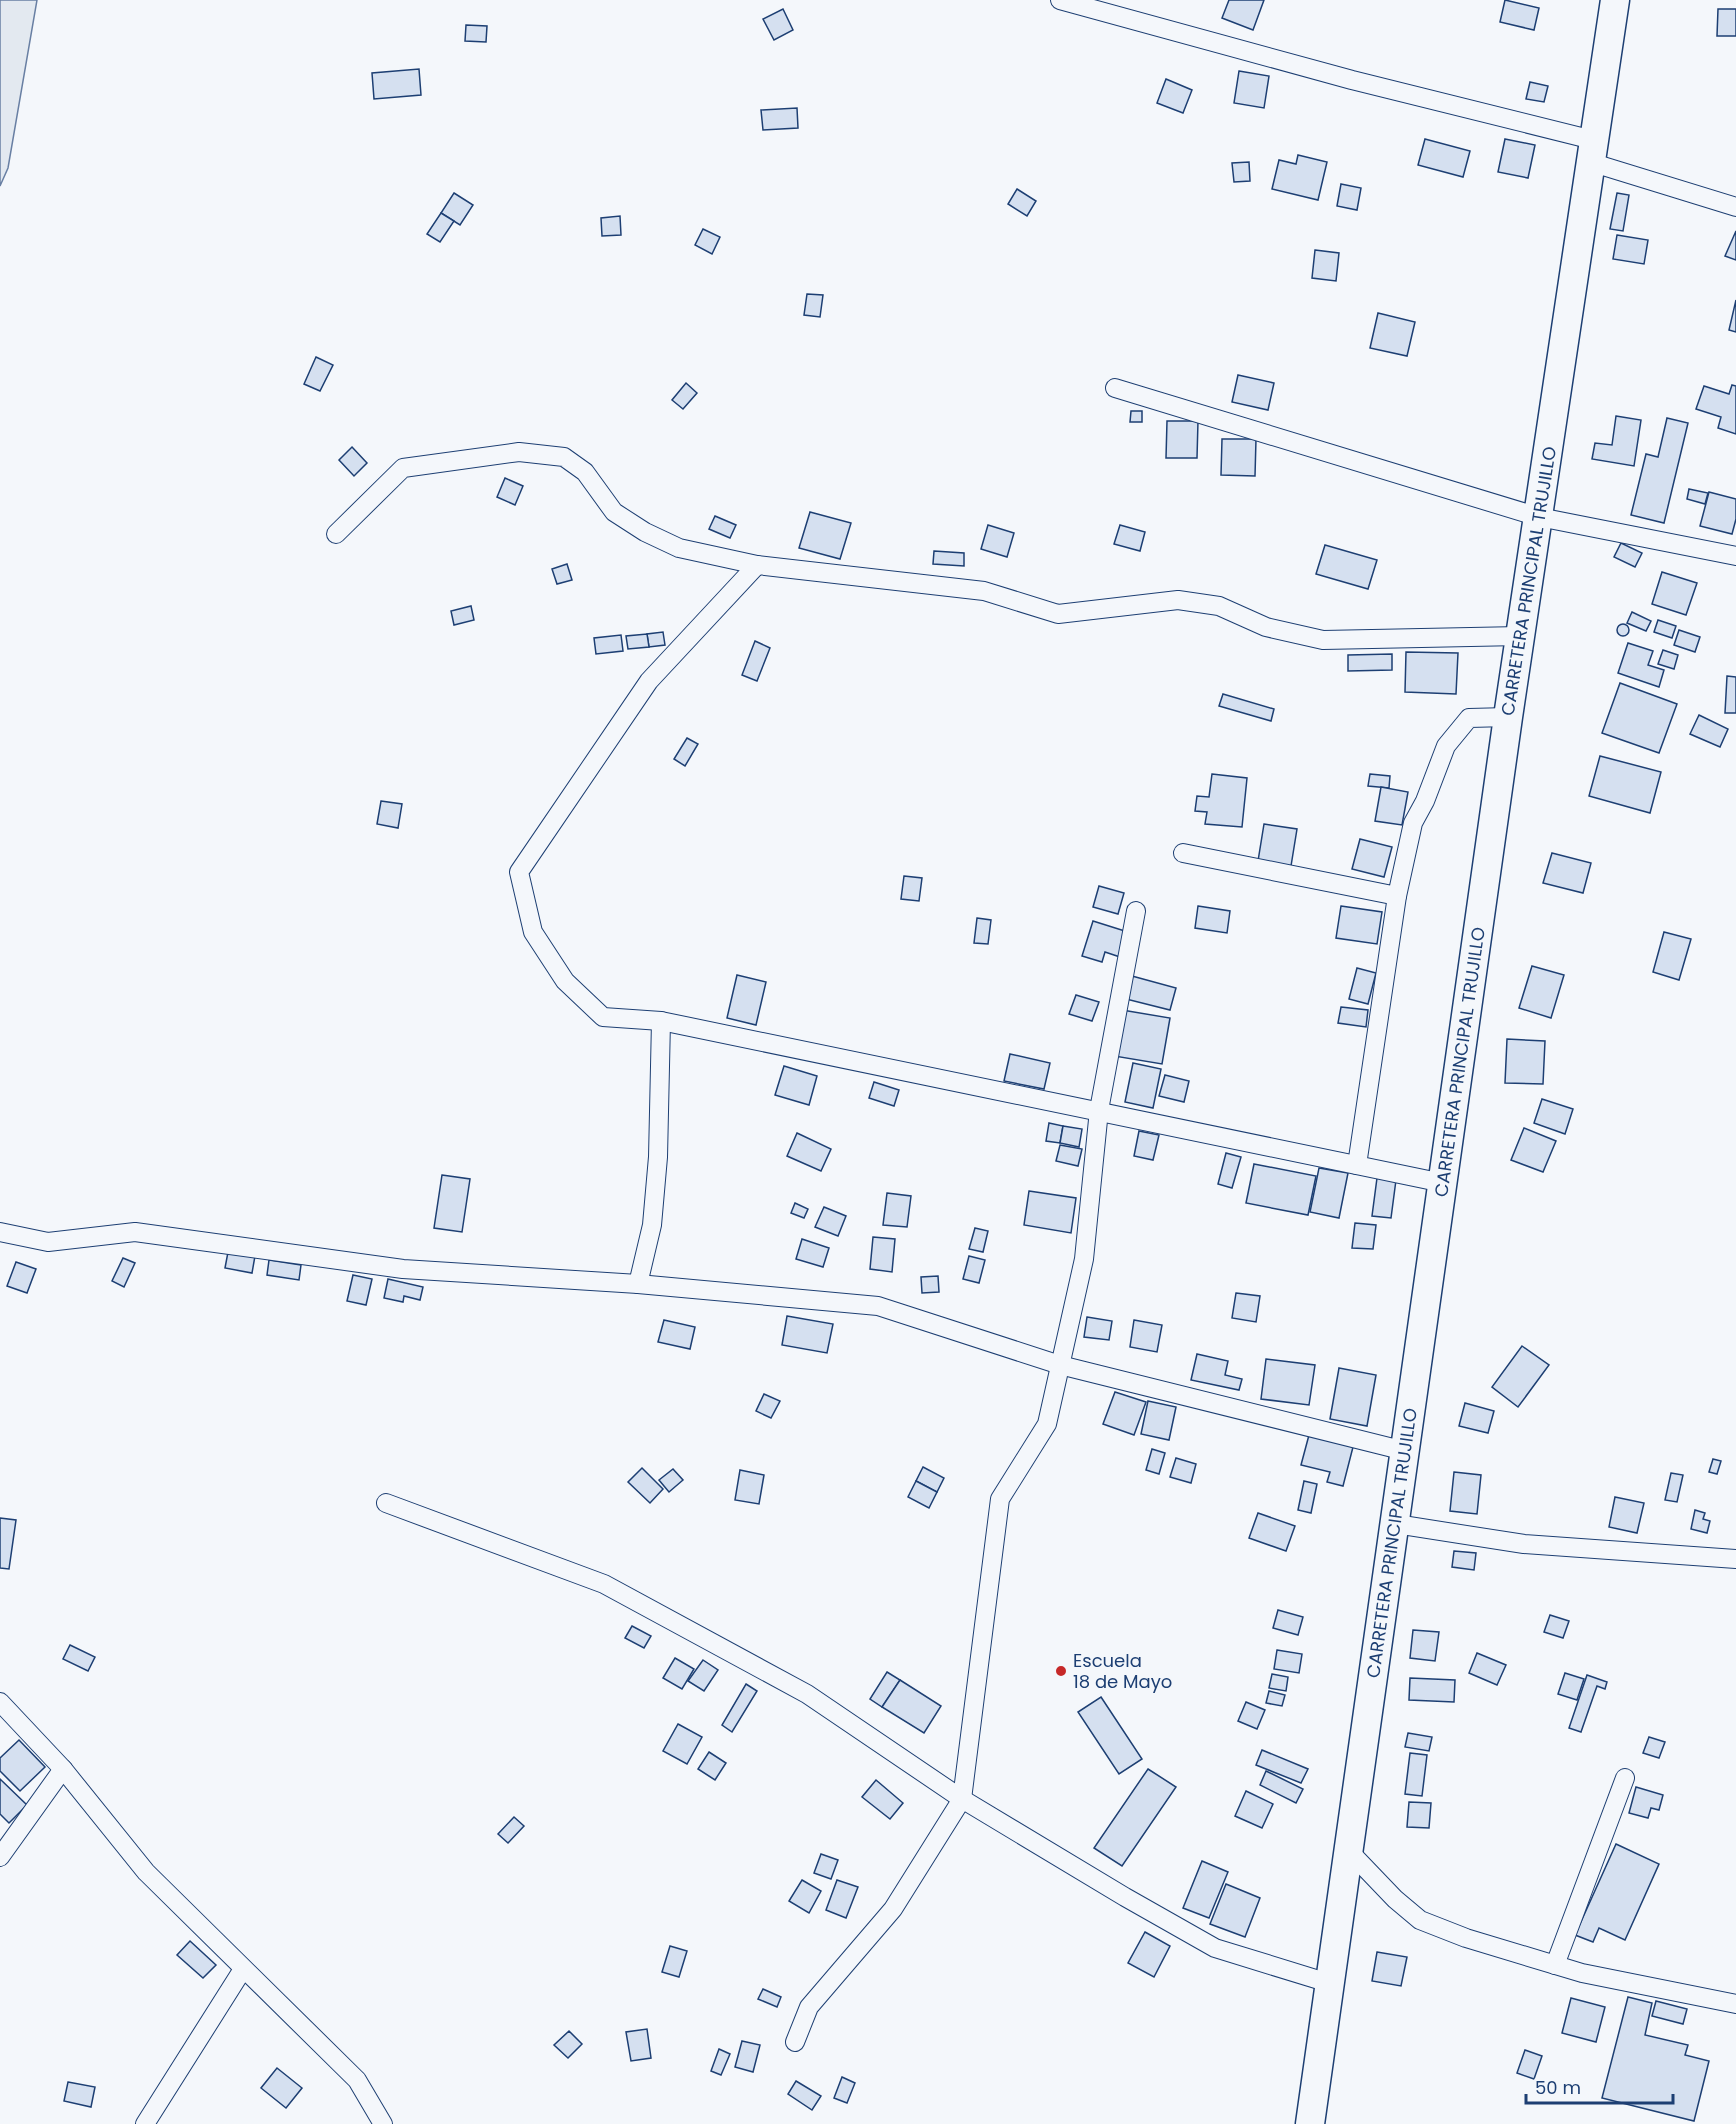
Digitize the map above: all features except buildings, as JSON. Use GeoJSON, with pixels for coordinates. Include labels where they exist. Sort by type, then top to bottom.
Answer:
{"type":"FeatureCollection","features":[{"type":"Feature","properties":{"kind":"main road","name":"CARRETERA PRINCIPAL TRUJILLO"},"geometry":{"type":"LineString","coordinates":[[1310,2124],[1332,1984],[1508,717],[1615,0]]}},
{"type":"Feature","properties":{"kind":"street"},"geometry":{"type":"LineString","coordinates":[[1060,0],[1353,80],[1591,151],[1736,207]]}},
{"type":"Feature","properties":{"kind":"street"},"geometry":{"type":"LineString","coordinates":[[1115,387],[1539,517],[1736,556]]}},
{"type":"Feature","properties":{"kind":"street"},"geometry":{"type":"LineString","coordinates":[[336,534],[403,468],[519,452],[564,457],[585,472],[614,512],[645,532],[679,548],[757,565],[984,591],[1058,614],[1178,600],[1219,606],[1266,627],[1323,640],[1520,636]]}},
{"type":"Feature","properties":{"kind":"street"},"geometry":{"type":"LineString","coordinates":[[757,565],[649,681],[519,872],[533,932],[565,981],[603,1017],[661,1021],[1099,1110],[1443,1184]]}},
{"type":"Feature","properties":{"kind":"street"},"geometry":{"type":"LineString","coordinates":[[1357,1165],[1397,896],[1413,823],[1425,801],[1446,746],[1469,718],[1508,717]]}},
{"type":"Feature","properties":{"kind":"street"},"geometry":{"type":"LineString","coordinates":[[1183,853],[1397,896]]}},
{"type":"Feature","properties":{"kind":"street"},"geometry":{"type":"LineString","coordinates":[[795,2042],[809,2007],[893,1909],[962,1799],[1000,1499],[1047,1424],[1084,1259],[1099,1110],[1136,911]]}},
{"type":"Feature","properties":{"kind":"street"},"geometry":{"type":"LineString","coordinates":[[638,1284],[652,1225],[658,1157],[661,1021]]}},
{"type":"Feature","properties":{"kind":"street"},"geometry":{"type":"LineString","coordinates":[[0,1232],[48,1242],[135,1232],[403,1269],[638,1284],[878,1306],[1060,1365],[1405,1451]]}},
{"type":"Feature","properties":{"kind":"street"},"geometry":{"type":"LineString","coordinates":[[386,1503],[604,1584],[807,1694],[962,1799],[1215,1948],[1332,1984]]}},
{"type":"Feature","properties":{"kind":"street"},"geometry":{"type":"LineString","coordinates":[[1396,1524],[1524,1544],[1736,1559]]}},
{"type":"Feature","properties":{"kind":"street"},"geometry":{"type":"LineString","coordinates":[[0,1702],[63,1769],[146,1872],[357,2080],[383,2124]]}},
{"type":"Feature","properties":{"kind":"street"},"geometry":{"type":"LineString","coordinates":[[0,1857],[63,1769]]}},
{"type":"Feature","properties":{"kind":"street"},"geometry":{"type":"LineString","coordinates":[[1555,1965],[1625,1778]]}},
{"type":"Feature","properties":{"kind":"street"},"geometry":{"type":"LineString","coordinates":[[1349,1851],[1395,1899],[1420,1920],[1466,1938],[1582,1973],[1736,2004]]}},
{"type":"Feature","properties":{"kind":"street"},"geometry":{"type":"LineString","coordinates":[[145,2124],[243,1969]]}},
{"type":"Feature","properties":{"kind":"shaded area"},"geometry":{"type":"Polygon","coordinates":[[[0,0],[37,0],[8,168],[0,186],[0,0]]]}},
{"type":"Feature","properties":{"kind":"place","name":"Escuela 18 de Mayo"},"geometry":{"type":"Point","coordinates":[1061,1671]}}]}
